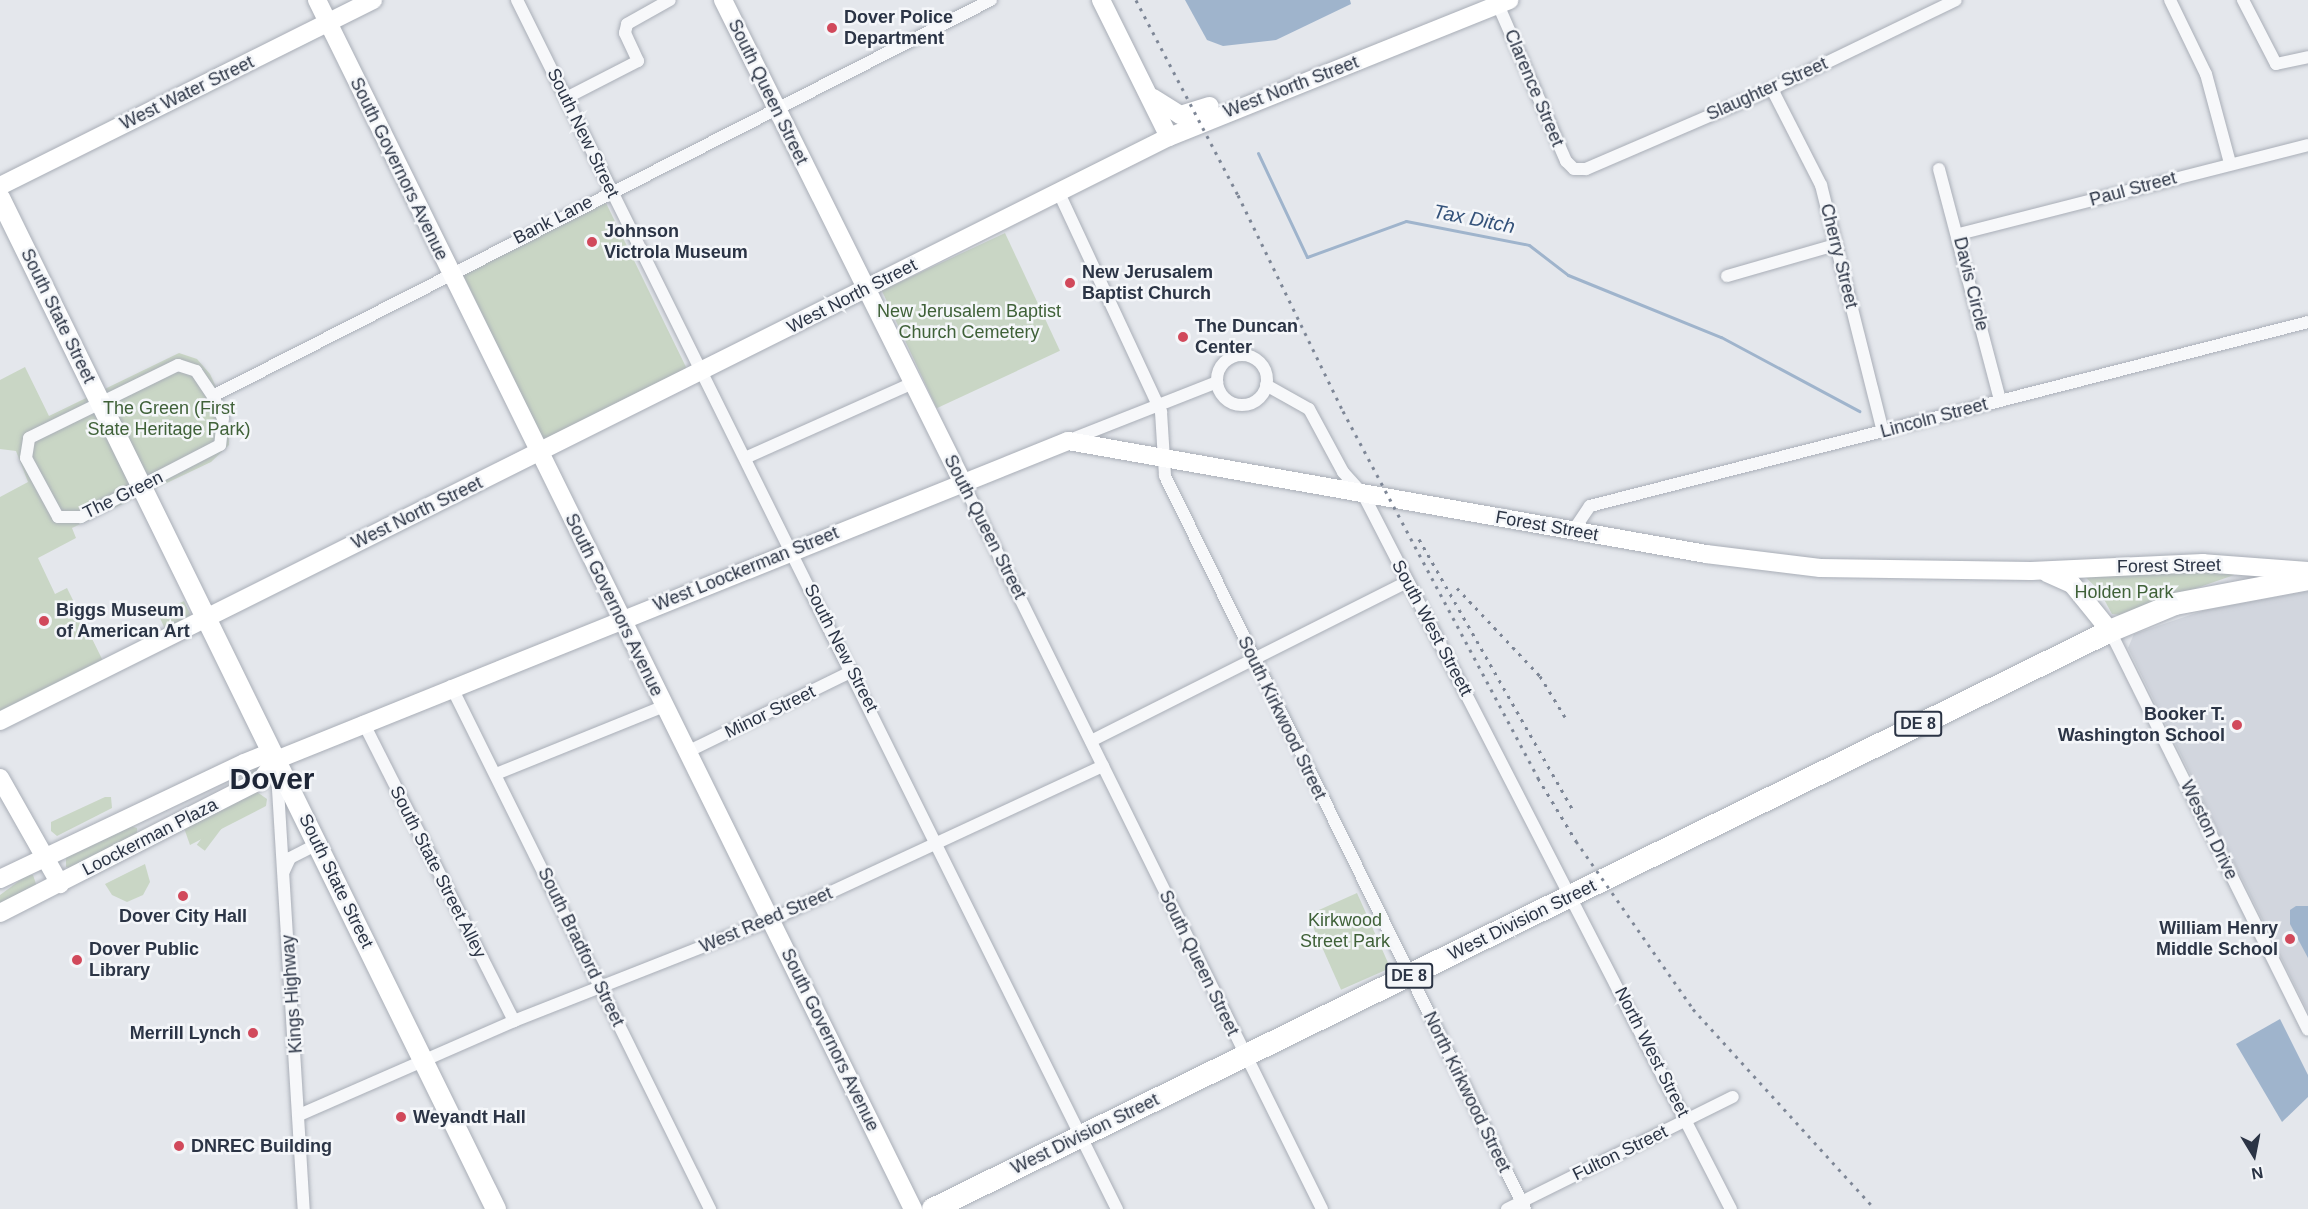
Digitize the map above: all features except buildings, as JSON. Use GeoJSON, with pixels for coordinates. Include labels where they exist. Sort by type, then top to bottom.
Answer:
{"type":"FeatureCollection","features":[{"type":"Feature","properties":{"kind":"highway","name":"Forest Street"},"geometry":{"type":"LineString","coordinates":[[2110,631],[2175,604],[2308,579]]}},
{"type":"Feature","properties":{"kind":"highway","name":"West Division Street"},"geometry":{"type":"LineString","coordinates":[[933,1209],[2110,631]]}},
{"type":"Feature","properties":{"kind":"main road","name":"South State Street"},"geometry":{"type":"LineString","coordinates":[[0,198],[496,1209]]}},
{"type":"Feature","properties":{"kind":"street","name":"South Governors Avenue"},"geometry":{"type":"LineString","coordinates":[[316,0],[913,1209]]}},
{"type":"Feature","properties":{"kind":"street","name":"West Water Street"},"geometry":{"type":"LineString","coordinates":[[0,186],[373,0]]}},
{"type":"Feature","properties":{"kind":"street","name":"South New Street"},"geometry":{"type":"LineString","coordinates":[[517,0],[939,841],[1118,1209]]}},
{"type":"Feature","properties":{"kind":"street"},"geometry":{"type":"LineString","coordinates":[[566,98],[638,61],[625,33],[627,24],[670,0]]}},
{"type":"Feature","properties":{"kind":"street","name":"South Queen Street"},"geometry":{"type":"LineString","coordinates":[[723,0],[1322,1209]]}},
{"type":"Feature","properties":{"kind":"street","name":"Bank Lane"},"geometry":{"type":"LineString","coordinates":[[213,396],[452,276],[462,266],[991,0]]}},
{"type":"Feature","properties":{"kind":"street"},"geometry":{"type":"LineString","coordinates":[[1101,0],[1153,98],[1169,137]]}},
{"type":"Feature","properties":{"kind":"street","name":"Slaughter Street"},"geometry":{"type":"LineString","coordinates":[[1574,169],[1586,169],[1772,89],[1940,4],[1956,0]]}},
{"type":"Feature","properties":{"kind":"street"},"geometry":{"type":"LineString","coordinates":[[2170,0],[2206,74],[2230,163]]}},
{"type":"Feature","properties":{"kind":"street"},"geometry":{"type":"LineString","coordinates":[[2243,0],[2276,64],[2308,57]]}},
{"type":"Feature","properties":{"kind":"street","name":"West North Street"},"geometry":{"type":"LineString","coordinates":[[0,721],[1169,137],[1501,2]]}},
{"type":"Feature","properties":{"kind":"street","name":"Clarence Street"},"geometry":{"type":"LineString","coordinates":[[1501,2],[1566,161],[1574,169]]}},
{"type":"Feature","properties":{"kind":"street"},"geometry":{"type":"LineString","coordinates":[[1153,98],[1167,111],[1184,115],[1305,82]]}},
{"type":"Feature","properties":{"kind":"street","name":"Cherry Street"},"geometry":{"type":"LineString","coordinates":[[1772,89],[1821,184],[1883,431]]}},
{"type":"Feature","properties":{"kind":"street","name":"Paul Street"},"geometry":{"type":"LineString","coordinates":[[1959,234],[2230,163],[2308,145]]}},
{"type":"Feature","properties":{"kind":"street","name":"Davis Circle"},"geometry":{"type":"LineString","coordinates":[[1939,169],[1959,234],[2000,400]]}},
{"type":"Feature","properties":{"kind":"street","name":"South Kirkwood Street"},"geometry":{"type":"LineString","coordinates":[[1059,193],[1158,404],[1165,476],[1253,660],[1410,975]]}},
{"type":"Feature","properties":{"kind":"street"},"geometry":{"type":"LineString","coordinates":[[1727,276],[1836,245]]}},
{"type":"Feature","properties":{"kind":"street","name":"Lincoln Street"},"geometry":{"type":"LineString","coordinates":[[1573,531],[1590,506],[2308,322]]}},
{"type":"Feature","properties":{"kind":"street"},"geometry":{"type":"LineString","coordinates":[[1239,356],[1258,362],[1266,385],[1260,397],[1244,405],[1226,399],[1217,382],[1221,366],[1239,356]]}},
{"type":"Feature","properties":{"kind":"street","name":"The Green"},"geometry":{"type":"LineString","coordinates":[[178,365],[196,371],[213,396],[223,418],[220,445],[73,519],[53,513],[26,458],[26,445],[35,432],[99,400],[178,365]]}},
{"type":"Feature","properties":{"kind":"street","name":"West Loockerman Street"},"geometry":{"type":"LineString","coordinates":[[276,760],[451,686],[621,620],[962,481],[1217,382]]}},
{"type":"Feature","properties":{"kind":"street"},"geometry":{"type":"LineString","coordinates":[[745,458],[913,383]]}},
{"type":"Feature","properties":{"kind":"street","name":"South West Streett"},"geometry":{"type":"LineString","coordinates":[[1266,385],[1309,409],[1342,472],[1363,494],[1407,582],[1573,895]]}},
{"type":"Feature","properties":{"kind":"street","name":"Forest Street"},"geometry":{"type":"LineString","coordinates":[[1068,441],[1573,531],[1820,568],[2031,571],[2203,563],[2308,570]]}},
{"type":"Feature","properties":{"kind":"street","name":"Forest Street"},"geometry":{"type":"LineString","coordinates":[[2031,571],[2053,574],[2072,584],[2110,631]]}},
{"type":"Feature","properties":{"kind":"street"},"geometry":{"type":"LineString","coordinates":[[1091,741],[1407,582]]}},
{"type":"Feature","properties":{"kind":"street","name":"Weston Drive"},"geometry":{"type":"LineString","coordinates":[[2110,631],[2308,1029]]}},
{"type":"Feature","properties":{"kind":"street","name":"Minor Street"},"geometry":{"type":"LineString","coordinates":[[687,752],[852,671]]}},
{"type":"Feature","properties":{"kind":"street","name":"South Bradford Street"},"geometry":{"type":"LineString","coordinates":[[451,686],[710,1209]]}},
{"type":"Feature","properties":{"kind":"street"},"geometry":{"type":"LineString","coordinates":[[496,774],[664,706]]}},
{"type":"Feature","properties":{"kind":"street","name":"South State Street Alley"},"geometry":{"type":"LineString","coordinates":[[363,722],[514,1021]]}},
{"type":"Feature","properties":{"kind":"street","name":"Loockerman Plaza"},"geometry":{"type":"LineString","coordinates":[[0,879],[244,763],[264,755],[276,760],[261,780],[0,913]]}},
{"type":"Feature","properties":{"kind":"street","name":"Kings Highway"},"geometry":{"type":"LineString","coordinates":[[276,760],[304,1209]]}},
{"type":"Feature","properties":{"kind":"street","name":"West Reed Street"},"geometry":{"type":"LineString","coordinates":[[299,1115],[514,1021],[771,920],[1103,766]]}},
{"type":"Feature","properties":{"kind":"street"},"geometry":{"type":"LineString","coordinates":[[0,778],[60,884]]}},
{"type":"Feature","properties":{"kind":"street"},"geometry":{"type":"LineString","coordinates":[[284,872],[290,858],[317,844]]}},
{"type":"Feature","properties":{"kind":"street","name":"North West Street"},"geometry":{"type":"LineString","coordinates":[[1573,895],[1731,1209]]}},
{"type":"Feature","properties":{"kind":"street","name":"North Kirkwood Street"},"geometry":{"type":"LineString","coordinates":[[1410,975],[1523,1205]]}},
{"type":"Feature","properties":{"kind":"street","name":"Fulton Street"},"geometry":{"type":"LineString","coordinates":[[1507,1209],[1523,1205],[1733,1097]]}},
{"type":"Feature","properties":{"kind":"shaded area","name":"Booker T. Washington School"},"geometry":{"type":"Polygon","coordinates":[[[2308,591],[2308,1012],[2128,648],[2134,634],[2205,610],[2308,591]]]}},
{"type":"Feature","properties":{"kind":"green space"},"geometry":{"type":"Polygon","coordinates":[[[606,203],[687,369],[543,439],[462,273],[606,203]]]}},
{"type":"Feature","properties":{"kind":"green space","name":"New Jerusalem Baptist Church Cemetery"},"geometry":{"type":"Polygon","coordinates":[[[1005,233],[1060,351],[937,408],[882,290],[1005,233]]]}},
{"type":"Feature","properties":{"kind":"green space","name":"The Green (First State Heritage Park)"},"geometry":{"type":"Polygon","coordinates":[[[179,353],[197,359],[210,374],[229,415],[229,445],[211,462],[72,528],[76,538],[38,558],[55,594],[67,588],[104,663],[0,714],[0,497],[28,482],[16,451],[0,449],[0,380],[25,367],[49,416],[179,353]]]}},
{"type":"Feature","properties":{"kind":"green space","name":"Holden Park"},"geometry":{"type":"Polygon","coordinates":[[[2232,570],[2234,575],[2120,615],[2112,614],[2099,590],[2081,573],[2232,570]]]}},
{"type":"Feature","properties":{"kind":"green space"},"geometry":{"type":"Polygon","coordinates":[[[184,601],[192,618],[166,630],[158,613],[184,601]]]}},
{"type":"Feature","properties":{"kind":"green space"},"geometry":{"type":"Polygon","coordinates":[[[260,761],[268,767],[205,851],[197,845],[260,761]]]}},
{"type":"Feature","properties":{"kind":"green space"},"geometry":{"type":"Polygon","coordinates":[[[257,792],[267,799],[266,806],[190,845],[184,828],[257,792]]]}},
{"type":"Feature","properties":{"kind":"green space"},"geometry":{"type":"Polygon","coordinates":[[[105,797],[111,797],[112,808],[57,836],[51,831],[51,822],[105,797]]]}},
{"type":"Feature","properties":{"kind":"green space"},"geometry":{"type":"Polygon","coordinates":[[[128,825],[137,828],[137,837],[72,869],[66,867],[66,854],[128,825]]]}},
{"type":"Feature","properties":{"kind":"green space"},"geometry":{"type":"Polygon","coordinates":[[[145,864],[150,882],[143,895],[127,902],[112,895],[105,884],[145,864]]]}},
{"type":"Feature","properties":{"kind":"green space"},"geometry":{"type":"Polygon","coordinates":[[[27,875],[33,875],[37,887],[0,908],[0,895],[27,875]]]}},
{"type":"Feature","properties":{"kind":"green space","name":"Kirkwood Street Park"},"geometry":{"type":"Polygon","coordinates":[[[1357,893],[1390,968],[1341,990],[1308,915],[1357,893]]]}},
{"type":"Feature","properties":{"kind":"water"},"geometry":{"type":"Polygon","coordinates":[[[1185,0],[1350,0],[1351,4],[1276,40],[1223,46],[1207,40],[1185,0]]]}},
{"type":"Feature","properties":{"kind":"water"},"geometry":{"type":"Polygon","coordinates":[[[2296,906],[2308,906],[2308,958],[2290,924],[2290,910],[2296,906]]]}},
{"type":"Feature","properties":{"kind":"water"},"geometry":{"type":"Polygon","coordinates":[[[2280,1019],[2308,1075],[2308,1097],[2282,1122],[2236,1044],[2280,1019]]]}},
{"type":"Feature","properties":{"kind":"waterway","name":"Tax Ditch"},"geometry":{"type":"LineString","coordinates":[[1258,153],[1307,257],[1406,221],[1529,245],[1568,275],[1721,337],[1859,411]]}},
{"type":"Feature","properties":{"kind":"railway"},"geometry":{"type":"LineString","coordinates":[[1136,0],[1238,195],[1343,411],[1538,778],[1576,841],[1693,1009],[1875,1209]]}},
{"type":"Feature","properties":{"kind":"railway"},"geometry":{"type":"LineString","coordinates":[[1419,539],[1574,812]]}},
{"type":"Feature","properties":{"kind":"railway"},"geometry":{"type":"LineString","coordinates":[[1457,588],[1540,676],[1565,717]]}},
{"type":"Feature","properties":{"kind":"place","name":"Dover Police Department"},"geometry":{"type":"Point","coordinates":[832,28]}},
{"type":"Feature","properties":{"kind":"place","name":"Johnson Victrola Museum"},"geometry":{"type":"Point","coordinates":[592,242]}},
{"type":"Feature","properties":{"kind":"place","name":"New Jerusalem Baptist Church"},"geometry":{"type":"Point","coordinates":[1070,283]}},
{"type":"Feature","properties":{"kind":"place","name":"The Duncan Center"},"geometry":{"type":"Point","coordinates":[1183,337]}},
{"type":"Feature","properties":{"kind":"place","name":"Biggs Museum of American Art"},"geometry":{"type":"Point","coordinates":[44,621]}},
{"type":"Feature","properties":{"kind":"place","name":"Booker T. Washington School"},"geometry":{"type":"Point","coordinates":[2237,725]}},
{"type":"Feature","properties":{"kind":"place","name":"Dover City Hall"},"geometry":{"type":"Point","coordinates":[183,896]}},
{"type":"Feature","properties":{"kind":"place","name":"William Henry Middle School"},"geometry":{"type":"Point","coordinates":[2290,939]}},
{"type":"Feature","properties":{"kind":"place","name":"Dover Public Library"},"geometry":{"type":"Point","coordinates":[77,960]}},
{"type":"Feature","properties":{"kind":"place","name":"Merrill Lynch"},"geometry":{"type":"Point","coordinates":[253,1033]}},
{"type":"Feature","properties":{"kind":"place","name":"Weyandt Hall"},"geometry":{"type":"Point","coordinates":[401,1117]}},
{"type":"Feature","properties":{"kind":"place","name":"DNREC Building"},"geometry":{"type":"Point","coordinates":[179,1146]}},
{"type":"Feature","properties":{"kind":"district","name":"Dover"},"geometry":{"type":"Point","coordinates":[272,779]}}]}
